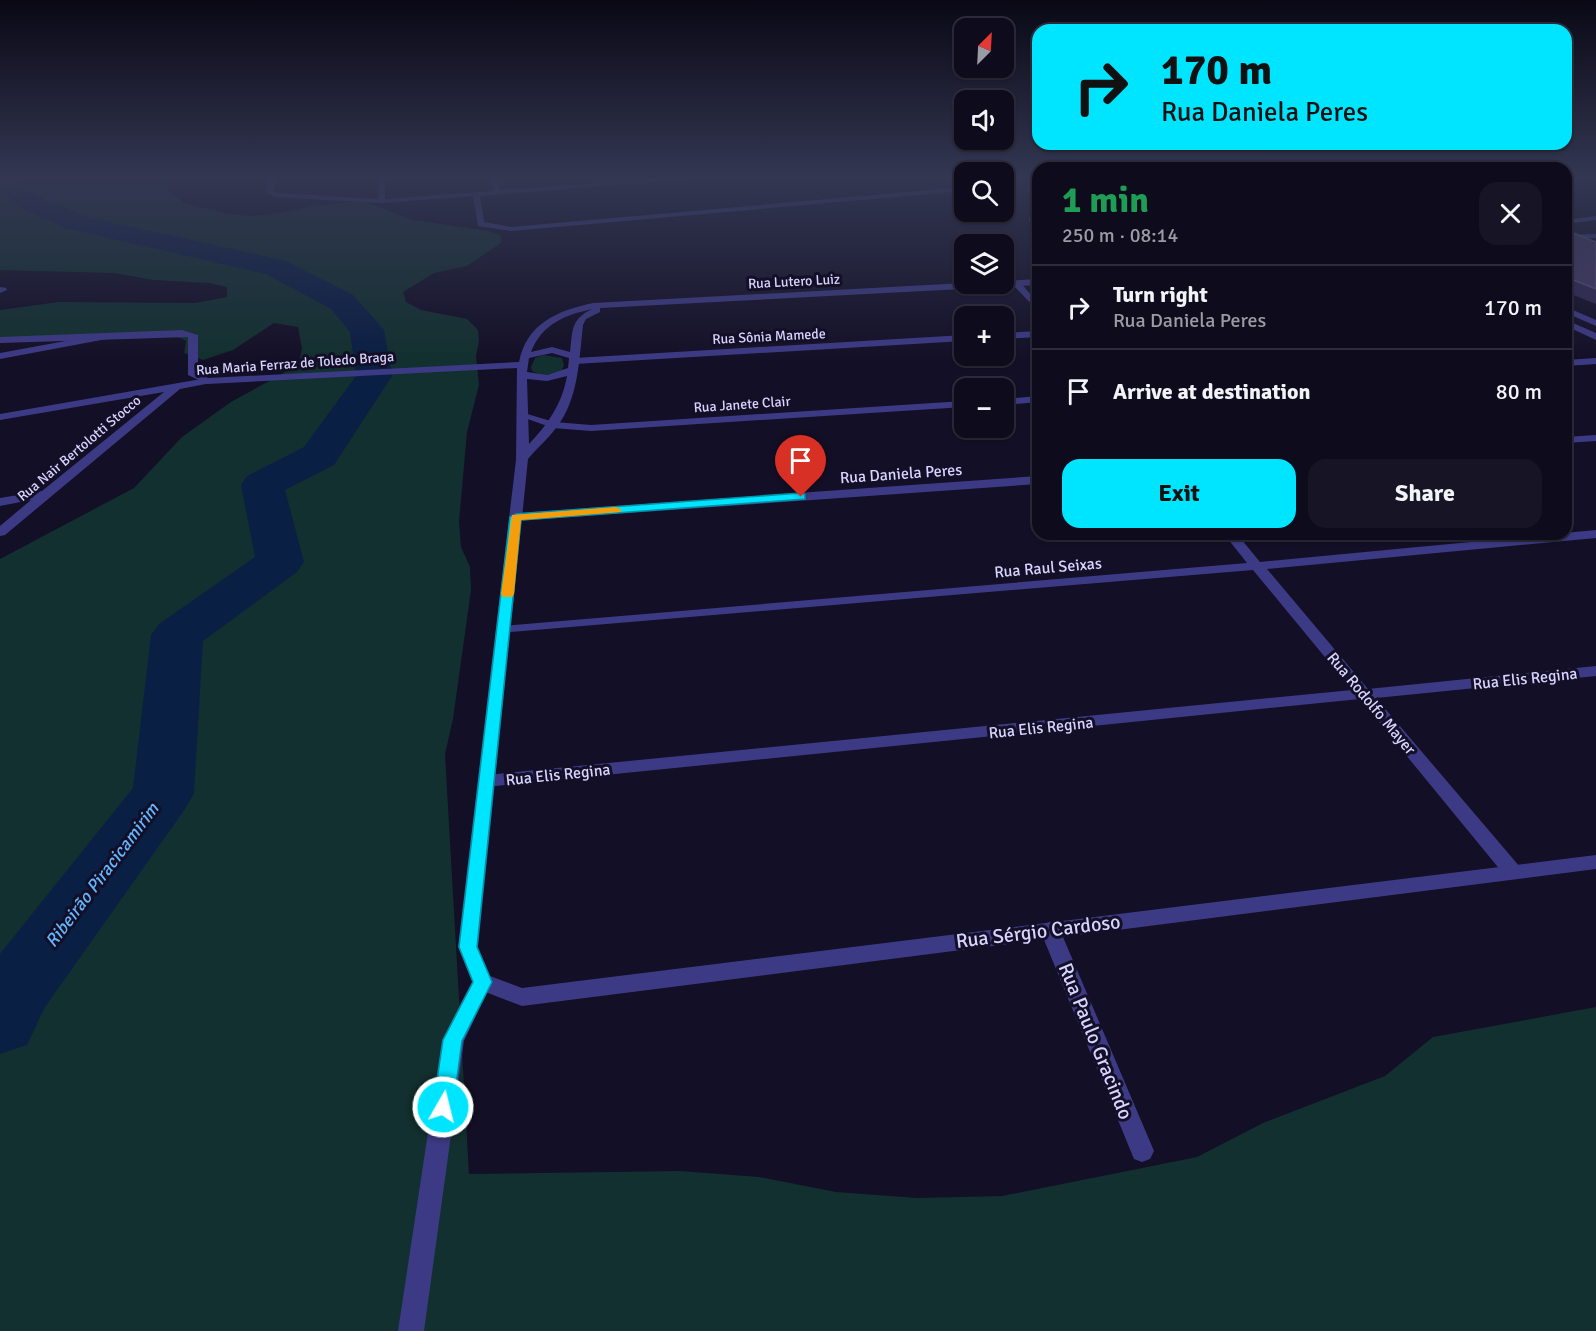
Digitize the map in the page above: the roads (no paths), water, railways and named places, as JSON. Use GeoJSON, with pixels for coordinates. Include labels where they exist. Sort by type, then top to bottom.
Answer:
{"type":"FeatureCollection","features":[{"type":"Feature","properties":{"kind":"street","name":"Rua Lutero Luiz"},"geometry":{"type":"LineString","coordinates":[[624,304],[1032,282]]}},
{"type":"Feature","properties":{"kind":"street"},"geometry":{"type":"LineString","coordinates":[[1016,283],[1032,301]]}},
{"type":"Feature","properties":{"kind":"street"},"geometry":{"type":"LineString","coordinates":[[523,456],[553,425],[570,388],[578,325],[583,317],[594,311],[624,304]]}},
{"type":"Feature","properties":{"kind":"street"},"geometry":{"type":"LineString","coordinates":[[411,1331],[453,1040],[482,982],[468,947],[523,456],[523,364],[535,334],[555,318],[571,311],[624,304]]}},
{"type":"Feature","properties":{"kind":"street"},"geometry":{"type":"LineString","coordinates":[[1572,313],[1596,323]]}},
{"type":"Feature","properties":{"kind":"street"},"geometry":{"type":"LineString","coordinates":[[1572,326],[1596,337]]}},
{"type":"Feature","properties":{"kind":"street"},"geometry":{"type":"LineString","coordinates":[[0,340],[153,332],[193,335],[193,375],[207,381]]}},
{"type":"Feature","properties":{"kind":"street"},"geometry":{"type":"LineString","coordinates":[[1014,335],[1032,334]]}},
{"type":"Feature","properties":{"kind":"street"},"geometry":{"type":"LineString","coordinates":[[0,356],[116,335]]}},
{"type":"Feature","properties":{"kind":"street","name":"Rua Sônia Mamede"},"geometry":{"type":"LineString","coordinates":[[574,362],[954,339]]}},
{"type":"Feature","properties":{"kind":"street"},"geometry":{"type":"LineString","coordinates":[[523,364],[552,350],[574,362]]}},
{"type":"Feature","properties":{"kind":"street"},"geometry":{"type":"LineString","coordinates":[[1572,363],[1596,361]]}},
{"type":"Feature","properties":{"kind":"street"},"geometry":{"type":"LineString","coordinates":[[523,364],[529,377],[546,378],[562,376],[574,362]]}},
{"type":"Feature","properties":{"kind":"street","name":"Rua Maria Ferraz de Toledo Braga"},"geometry":{"type":"LineString","coordinates":[[0,417],[207,381],[523,364]]}},
{"type":"Feature","properties":{"kind":"street","name":"Rua Nair Bertolotti Stocco"},"geometry":{"type":"LineString","coordinates":[[0,532],[176,387]]}},
{"type":"Feature","properties":{"kind":"street"},"geometry":{"type":"LineString","coordinates":[[1014,401],[1032,400]]}},
{"type":"Feature","properties":{"kind":"street","name":"Rua Janete Clair"},"geometry":{"type":"LineString","coordinates":[[524,416],[553,425],[591,428],[954,405]]}},
{"type":"Feature","properties":{"kind":"street"},"geometry":{"type":"LineString","coordinates":[[1572,440],[1596,438]]}},
{"type":"Feature","properties":{"kind":"street","name":"Rua Daniela Peres"},"geometry":{"type":"LineString","coordinates":[[516,517],[1032,480]]}},
{"type":"Feature","properties":{"kind":"street"},"geometry":{"type":"LineString","coordinates":[[0,502],[49,493]]}},
{"type":"Feature","properties":{"kind":"street","name":"Rua Raul Seixas"},"geometry":{"type":"LineString","coordinates":[[1572,536],[1596,534]]}},
{"type":"Feature","properties":{"kind":"street","name":"Rua Rodolfo Mayer"},"geometry":{"type":"LineString","coordinates":[[1235,540],[1513,872]]}},
{"type":"Feature","properties":{"kind":"street","name":"Rua Raul Seixas"},"geometry":{"type":"LineString","coordinates":[[503,630],[1257,566],[1532,540]]}},
{"type":"Feature","properties":{"kind":"street","name":"Rua Elis Regina"},"geometry":{"type":"LineString","coordinates":[[486,781],[1596,671]]}},
{"type":"Feature","properties":{"kind":"street","name":"Rua Sérgio Cardoso"},"geometry":{"type":"LineString","coordinates":[[482,982],[522,996],[1596,862]]}},
{"type":"Feature","properties":{"kind":"street","name":"Rua Paulo Gracindo"},"geometry":{"type":"LineString","coordinates":[[1050,930],[1142,1151]]}},
{"type":"Feature","properties":{"kind":"waterway","name":"Ribeirão Piracicamirim"},"geometry":{"type":"LineString","coordinates":[[0,1021],[19,985],[163,793],[177,635],[280,562],[262,485],[319,456],[374,376],[367,330],[342,302],[276,267],[147,238]]}}]}
